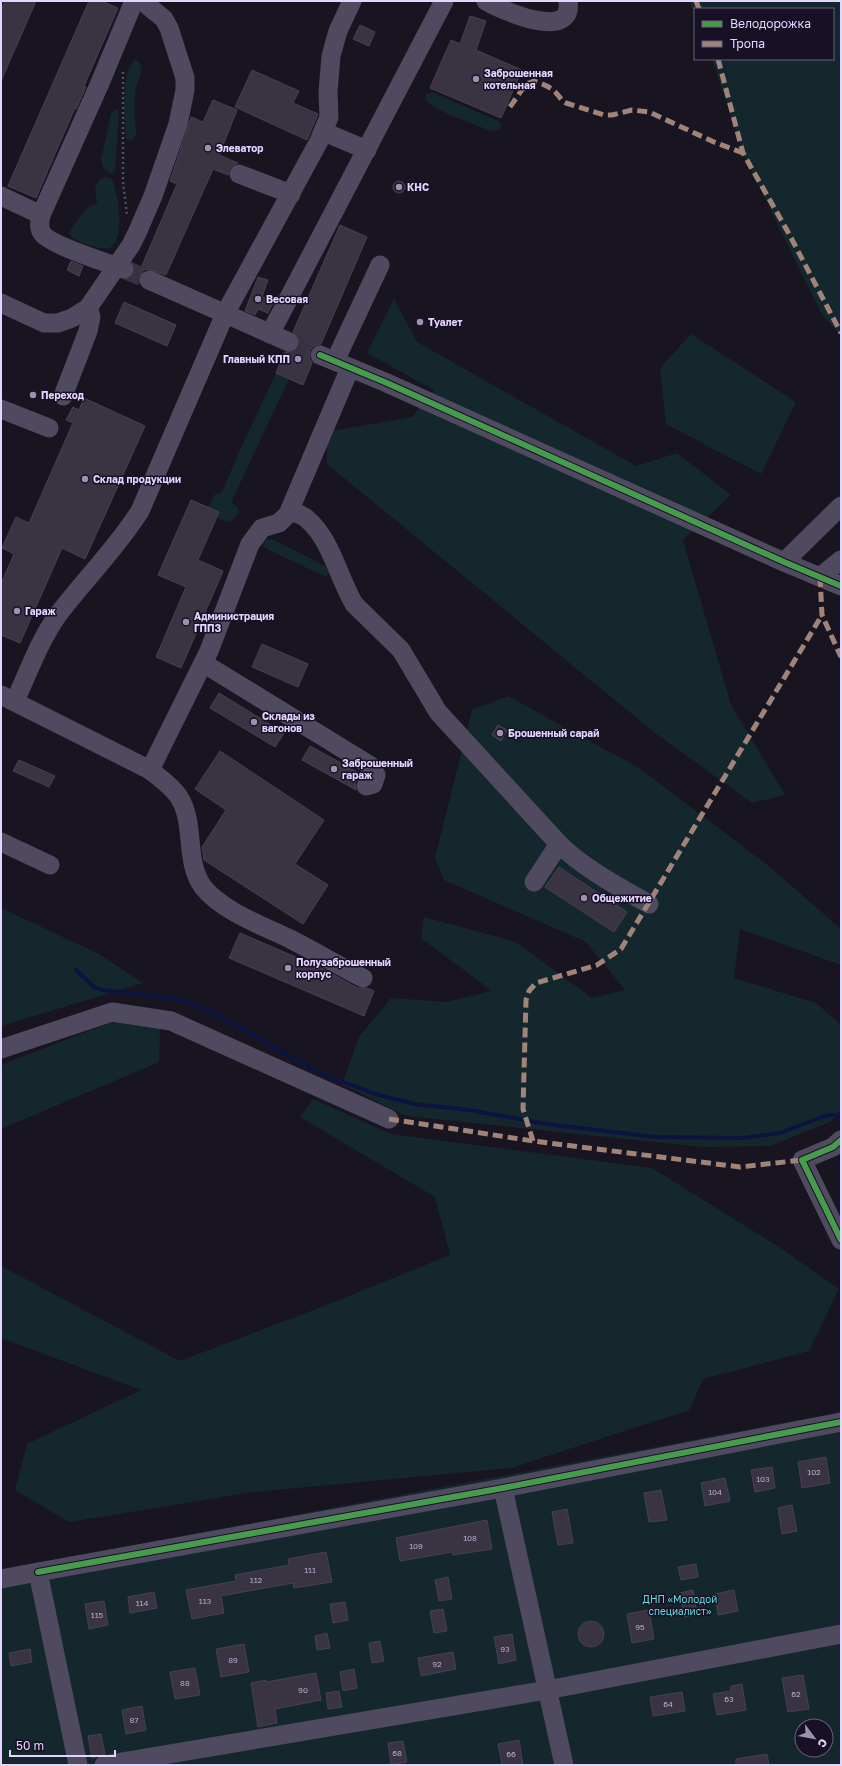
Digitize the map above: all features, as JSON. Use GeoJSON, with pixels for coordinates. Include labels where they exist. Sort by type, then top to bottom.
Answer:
{"type":"FeatureCollection","features":[{"type":"Feature","properties":{"kind":"street"},"geometry":{"type":"LineString","coordinates":[[120,268],[57,243],[43,234],[40,226],[41,215],[100,83],[134,1]]}},
{"type":"Feature","properties":{"kind":"street"},"geometry":{"type":"LineString","coordinates":[[1,304],[44,323],[50,324],[72,318],[88,308],[120,268],[153,196],[178,124],[185,90],[185,78],[169,28],[164,19],[142,1]]}},
{"type":"Feature","properties":{"kind":"street"},"geometry":{"type":"LineString","coordinates":[[352,1],[338,31],[331,56],[328,92],[328,117],[324,132],[225,314],[140,511],[124,535],[57,617],[8,698],[150,770],[172,788],[184,808],[188,820],[192,857],[196,873],[203,886],[212,896],[246,918],[364,978]]}},
{"type":"Feature","properties":{"kind":"street"},"geometry":{"type":"LineString","coordinates":[[270,334],[444,1]]}},
{"type":"Feature","properties":{"kind":"street"},"geometry":{"type":"LineString","coordinates":[[486,1],[494,6],[526,17],[552,23],[559,22],[564,18],[568,12],[568,1]]}},
{"type":"Feature","properties":{"kind":"street"},"geometry":{"type":"LineString","coordinates":[[324,132],[367,150]]}},
{"type":"Feature","properties":{"kind":"street"},"geometry":{"type":"LineString","coordinates":[[239,174],[291,194]]}},
{"type":"Feature","properties":{"kind":"street"},"geometry":{"type":"LineString","coordinates":[[1,196],[41,215]]}},
{"type":"Feature","properties":{"kind":"street"},"geometry":{"type":"LineString","coordinates":[[150,770],[203,663],[250,544],[262,528],[279,523],[285,519],[291,510],[335,361],[380,265]]}},
{"type":"Feature","properties":{"kind":"street"},"geometry":{"type":"LineString","coordinates":[[149,280],[289,342]]}},
{"type":"Feature","properties":{"kind":"street"},"geometry":{"type":"LineString","coordinates":[[63,396],[88,331],[91,317],[88,308]]}},
{"type":"Feature","properties":{"kind":"street"},"geometry":{"type":"LineString","coordinates":[[335,361],[784,562],[841,586]]}},
{"type":"Feature","properties":{"kind":"street"},"geometry":{"type":"LineString","coordinates":[[1,409],[49,428]]}},
{"type":"Feature","properties":{"kind":"street"},"geometry":{"type":"LineString","coordinates":[[784,562],[841,506]]}},
{"type":"Feature","properties":{"kind":"street"},"geometry":{"type":"LineString","coordinates":[[291,510],[306,518],[317,530],[340,570],[354,604],[401,650],[438,712],[575,860],[649,904]]}},
{"type":"Feature","properties":{"kind":"street"},"geometry":{"type":"LineString","coordinates":[[820,577],[841,560]]}},
{"type":"Feature","properties":{"kind":"street"},"geometry":{"type":"LineString","coordinates":[[203,663],[371,766],[376,775],[373,784],[366,786]]}},
{"type":"Feature","properties":{"kind":"street"},"geometry":{"type":"LineString","coordinates":[[1,842],[50,864]]}},
{"type":"Feature","properties":{"kind":"street"},"geometry":{"type":"LineString","coordinates":[[534,882],[559,844]]}},
{"type":"Feature","properties":{"kind":"street"},"geometry":{"type":"LineString","coordinates":[[1,1050],[112,1012],[171,1021],[388,1118]]}},
{"type":"Feature","properties":{"kind":"street"},"geometry":{"type":"LineString","coordinates":[[841,1140],[833,1147],[802,1160],[841,1240]]}},
{"type":"Feature","properties":{"kind":"street"},"geometry":{"type":"LineString","coordinates":[[1,1579],[503,1488],[841,1422]]}},
{"type":"Feature","properties":{"kind":"street"},"geometry":{"type":"LineString","coordinates":[[503,1488],[564,1765]]}},
{"type":"Feature","properties":{"kind":"street"},"geometry":{"type":"LineString","coordinates":[[38,1572],[78,1765]]}},
{"type":"Feature","properties":{"kind":"street"},"geometry":{"type":"LineString","coordinates":[[104,1765],[547,1690],[841,1634]]}},
{"type":"Feature","properties":{"kind":"path"},"geometry":{"type":"LineString","coordinates":[[122,68],[123,182],[130,245]]}},
{"type":"Feature","properties":{"kind":"green space"},"geometry":{"type":"Polygon","coordinates":[[[689,1],[841,1],[841,336],[821,313],[743,153],[712,60],[834,60],[834,8],[694,8],[694,13],[689,1]]]}},
{"type":"Feature","properties":{"kind":"green space"},"geometry":{"type":"Polygon","coordinates":[[[135,60],[139,62],[141,66],[141,72],[135,94],[136,135],[131,141],[126,138],[124,97],[127,74],[130,66],[135,60]]]}},
{"type":"Feature","properties":{"kind":"green space"},"geometry":{"type":"Polygon","coordinates":[[[432,92],[500,122],[500,129],[494,131],[489,130],[444,112],[425,99],[426,94],[432,92]]]}},
{"type":"Feature","properties":{"kind":"green space"},"geometry":{"type":"Polygon","coordinates":[[[116,109],[119,112],[115,170],[112,174],[103,168],[101,160],[111,114],[116,109]]]}},
{"type":"Feature","properties":{"kind":"green space"},"geometry":{"type":"Polygon","coordinates":[[[105,177],[112,179],[117,195],[119,217],[117,237],[114,244],[108,249],[92,246],[76,240],[69,233],[87,209],[97,203],[95,187],[100,179],[105,177]]]}},
{"type":"Feature","properties":{"kind":"green space"},"geometry":{"type":"Polygon","coordinates":[[[394,299],[417,342],[636,466],[677,453],[731,495],[683,540],[731,705],[785,795],[752,803],[655,733],[327,464],[327,432],[412,417],[434,390],[367,353],[394,299]]]}},
{"type":"Feature","properties":{"kind":"green space"},"geometry":{"type":"Polygon","coordinates":[[[691,334],[796,402],[761,474],[666,424],[660,368],[691,334]]]}},
{"type":"Feature","properties":{"kind":"green space"},"geometry":{"type":"Polygon","coordinates":[[[276,373],[289,379],[233,498],[232,503],[238,508],[239,513],[231,522],[223,521],[216,517],[219,512],[208,507],[214,495],[221,493],[223,490],[276,373]]]}},
{"type":"Feature","properties":{"kind":"green space"},"geometry":{"type":"Polygon","coordinates":[[[267,539],[274,540],[327,567],[329,573],[327,576],[324,576],[265,548],[263,544],[267,539]]]}},
{"type":"Feature","properties":{"kind":"green space"},"geometry":{"type":"Polygon","coordinates":[[[508,696],[639,768],[770,867],[841,929],[841,965],[740,929],[734,978],[816,1003],[841,1025],[841,1110],[830,1122],[770,1146],[703,1147],[406,1116],[342,1084],[359,1037],[391,998],[447,1002],[492,991],[421,938],[424,917],[516,942],[592,998],[625,990],[586,942],[444,880],[435,858],[472,710],[508,696]]]}},
{"type":"Feature","properties":{"kind":"green space"},"geometry":{"type":"Polygon","coordinates":[[[1,908],[99,954],[143,983],[1,1026],[1,908]]]}},
{"type":"Feature","properties":{"kind":"green space"},"geometry":{"type":"Polygon","coordinates":[[[112,1022],[160,1028],[159,1062],[1,1129],[1,1065],[112,1022]]]}},
{"type":"Feature","properties":{"kind":"green space"},"geometry":{"type":"Polygon","coordinates":[[[313,1099],[391,1134],[652,1168],[779,1247],[839,1289],[809,1351],[703,1379],[689,1410],[511,1468],[253,1492],[69,1522],[15,1490],[27,1444],[141,1390],[1,1338],[1,1266],[180,1361],[324,1306],[450,1255],[435,1197],[300,1117],[313,1099]]]}},
{"type":"Feature","properties":{"kind":"green space","name":"ДНП «Молодой специалист»"},"geometry":{"type":"Polygon","coordinates":[[[841,1412],[841,1765],[1,1765],[1,1570],[841,1412]]]}},
{"type":"Feature","properties":{"kind":"building"},"geometry":{"type":"Polygon","coordinates":[[[5,1],[36,1],[1,81],[1,10],[5,1]]]}},
{"type":"Feature","properties":{"kind":"building"},"geometry":{"type":"Polygon","coordinates":[[[89,1],[101,1],[118,8],[84,86],[86,87],[76,109],[75,108],[36,198],[8,186],[89,1]]]}},
{"type":"Feature","properties":{"kind":"building","name":"Заброшенная котельная"},"geometry":{"type":"Polygon","coordinates":[[[470,16],[486,21],[476,50],[522,70],[501,118],[430,88],[451,40],[460,44],[470,16]]]}},
{"type":"Feature","properties":{"kind":"building"},"geometry":{"type":"Polygon","coordinates":[[[360,25],[375,32],[369,46],[353,39],[360,25]]]}},
{"type":"Feature","properties":{"kind":"building"},"geometry":{"type":"Polygon","coordinates":[[[252,70],[299,91],[293,103],[318,114],[307,140],[235,107],[252,70]]]}},
{"type":"Feature","properties":{"kind":"building"},"geometry":{"type":"Polygon","coordinates":[[[213,100],[237,110],[219,155],[238,163],[232,166],[228,175],[213,169],[166,275],[147,269],[142,271],[139,275],[139,283],[129,279],[134,273],[134,265],[141,268],[177,184],[170,181],[191,117],[203,122],[213,100]]]}},
{"type":"Feature","properties":{"kind":"building","name":"КНС"},"geometry":{"type":"Polygon","coordinates":[[[401,181],[404,182],[404,192],[397,193],[394,192],[393,185],[394,182],[401,181]]]}},
{"type":"Feature","properties":{"kind":"building"},"geometry":{"type":"Polygon","coordinates":[[[340,225],[367,237],[321,344],[314,346],[310,350],[309,357],[312,363],[303,385],[276,373],[285,352],[290,353],[295,351],[299,346],[300,340],[293,332],[340,225]]]}},
{"type":"Feature","properties":{"kind":"building"},"geometry":{"type":"Polygon","coordinates":[[[71,261],[83,266],[79,276],[67,270],[71,261]]]}},
{"type":"Feature","properties":{"kind":"building","name":"Весовая"},"geometry":{"type":"Polygon","coordinates":[[[258,277],[268,280],[262,297],[274,301],[268,313],[258,309],[255,315],[245,311],[258,277]]]}},
{"type":"Feature","properties":{"kind":"building"},"geometry":{"type":"Polygon","coordinates":[[[124,302],[176,325],[167,346],[115,323],[124,302]]]}},
{"type":"Feature","properties":{"kind":"building","name":"Склад продукции"},"geometry":{"type":"Polygon","coordinates":[[[84,398],[145,426],[85,559],[62,548],[20,643],[1,635],[1,584],[14,554],[2,548],[16,517],[29,523],[73,423],[66,420],[73,407],[79,410],[84,398]]]}},
{"type":"Feature","properties":{"kind":"building"},"geometry":{"type":"Polygon","coordinates":[[[191,500],[219,512],[198,560],[223,571],[181,668],[156,657],[186,587],[158,575],[191,500]]]}},
{"type":"Feature","properties":{"kind":"building"},"geometry":{"type":"Polygon","coordinates":[[[262,644],[308,664],[298,687],[252,667],[262,644]]]}},
{"type":"Feature","properties":{"kind":"building","name":"Склады из вагонов"},"geometry":{"type":"Polygon","coordinates":[[[219,693],[284,733],[275,747],[210,708],[219,693]]]}},
{"type":"Feature","properties":{"kind":"building","name":"Брошенный сарай"},"geometry":{"type":"Polygon","coordinates":[[[498,725],[507,730],[501,741],[492,735],[498,725]]]}},
{"type":"Feature","properties":{"kind":"building","name":"Заброшенный гараж"},"geometry":{"type":"Polygon","coordinates":[[[310,746],[363,775],[358,778],[355,783],[356,790],[302,760],[310,746]]]}},
{"type":"Feature","properties":{"kind":"building"},"geometry":{"type":"Polygon","coordinates":[[[220,751],[324,820],[295,864],[328,885],[303,924],[204,860],[202,847],[226,810],[195,789],[220,751]]]}},
{"type":"Feature","properties":{"kind":"building"},"geometry":{"type":"Polygon","coordinates":[[[19,760],[55,776],[49,787],[13,771],[19,760]]]}},
{"type":"Feature","properties":{"kind":"building","name":"Общежитие"},"geometry":{"type":"Polygon","coordinates":[[[559,867],[627,912],[614,932],[545,887],[559,867]]]}},
{"type":"Feature","properties":{"kind":"building","name":"Полузаброшенный корпус"},"geometry":{"type":"Polygon","coordinates":[[[240,933],[321,968],[358,988],[367,988],[374,991],[364,1016],[229,958],[240,933]]]}},
{"type":"Feature","properties":{"kind":"building"},"geometry":{"type":"Polygon","coordinates":[[[826,1457],[830,1483],[802,1488],[798,1462],[826,1457]]]}},
{"type":"Feature","properties":{"kind":"building"},"geometry":{"type":"Polygon","coordinates":[[[772,1467],[775,1488],[755,1492],[751,1470],[772,1467]]]}},
{"type":"Feature","properties":{"kind":"building"},"geometry":{"type":"Polygon","coordinates":[[[725,1478],[730,1501],[705,1506],[701,1483],[725,1478]]]}},
{"type":"Feature","properties":{"kind":"building"},"geometry":{"type":"Polygon","coordinates":[[[661,1490],[667,1520],[649,1522],[644,1493],[661,1490]]]}},
{"type":"Feature","properties":{"kind":"building"},"geometry":{"type":"Polygon","coordinates":[[[792,1505],[797,1531],[782,1534],[778,1508],[792,1505]]]}},
{"type":"Feature","properties":{"kind":"building"},"geometry":{"type":"Polygon","coordinates":[[[567,1509],[573,1543],[558,1545],[552,1512],[567,1509]]]}},
{"type":"Feature","properties":{"kind":"building"},"geometry":{"type":"Polygon","coordinates":[[[487,1520],[492,1549],[453,1555],[452,1552],[400,1561],[396,1538],[487,1520]]]}},
{"type":"Feature","properties":{"kind":"building"},"geometry":{"type":"Polygon","coordinates":[[[326,1552],[332,1582],[294,1588],[293,1583],[221,1596],[224,1613],[192,1619],[186,1590],[236,1581],[235,1575],[289,1565],[288,1559],[326,1552]]]}},
{"type":"Feature","properties":{"kind":"building"},"geometry":{"type":"Polygon","coordinates":[[[696,1564],[698,1577],[681,1580],[678,1567],[696,1564]]]}},
{"type":"Feature","properties":{"kind":"building"},"geometry":{"type":"Polygon","coordinates":[[[448,1577],[452,1599],[439,1601],[435,1580],[448,1577]]]}},
{"type":"Feature","properties":{"kind":"building"},"geometry":{"type":"Polygon","coordinates":[[[693,1590],[697,1615],[684,1617],[680,1593],[693,1590]]]}},
{"type":"Feature","properties":{"kind":"building"},"geometry":{"type":"Polygon","coordinates":[[[734,1590],[738,1611],[718,1615],[715,1594],[734,1590]]]}},
{"type":"Feature","properties":{"kind":"building"},"geometry":{"type":"Polygon","coordinates":[[[154,1592],[157,1608],[130,1613],[128,1597],[154,1592]]]}},
{"type":"Feature","properties":{"kind":"building"},"geometry":{"type":"Polygon","coordinates":[[[104,1601],[108,1625],[89,1629],[85,1604],[104,1601]]]}},
{"type":"Feature","properties":{"kind":"building"},"geometry":{"type":"Polygon","coordinates":[[[345,1602],[348,1620],[333,1623],[330,1604],[345,1602]]]}},
{"type":"Feature","properties":{"kind":"building"},"geometry":{"type":"Polygon","coordinates":[[[443,1609],[447,1631],[434,1633],[430,1611],[443,1609]]]}},
{"type":"Feature","properties":{"kind":"building"},"geometry":{"type":"Polygon","coordinates":[[[649,1610],[654,1639],[632,1643],[627,1614],[649,1610]]]}},
{"type":"Feature","properties":{"kind":"building"},"geometry":{"type":"Polygon","coordinates":[[[591,1621],[601,1624],[604,1634],[601,1644],[591,1647],[581,1644],[578,1634],[581,1624],[591,1621]]]}},
{"type":"Feature","properties":{"kind":"building"},"geometry":{"type":"Polygon","coordinates":[[[327,1633],[330,1648],[317,1650],[315,1636],[327,1633]]]}},
{"type":"Feature","properties":{"kind":"building"},"geometry":{"type":"Polygon","coordinates":[[[512,1634],[516,1660],[499,1664],[494,1637],[512,1634]]]}},
{"type":"Feature","properties":{"kind":"building"},"geometry":{"type":"Polygon","coordinates":[[[380,1641],[384,1661],[372,1663],[369,1643],[380,1641]]]}},
{"type":"Feature","properties":{"kind":"building"},"geometry":{"type":"Polygon","coordinates":[[[244,1644],[249,1672],[221,1677],[216,1649],[244,1644]]]}},
{"type":"Feature","properties":{"kind":"building"},"geometry":{"type":"Polygon","coordinates":[[[30,1649],[32,1662],[11,1666],[9,1653],[30,1649]]]}},
{"type":"Feature","properties":{"kind":"building"},"geometry":{"type":"Polygon","coordinates":[[[453,1652],[456,1669],[421,1676],[418,1658],[453,1652]]]}},
{"type":"Feature","properties":{"kind":"building"},"geometry":{"type":"Polygon","coordinates":[[[195,1668],[200,1695],[175,1699],[170,1672],[195,1668]]]}},
{"type":"Feature","properties":{"kind":"building"},"geometry":{"type":"Polygon","coordinates":[[[354,1669],[357,1688],[343,1691],[340,1672],[354,1669]]]}},
{"type":"Feature","properties":{"kind":"building"},"geometry":{"type":"Polygon","coordinates":[[[316,1673],[321,1700],[275,1709],[277,1723],[258,1727],[251,1683],[266,1680],[266,1682],[316,1673]]]}},
{"type":"Feature","properties":{"kind":"building"},"geometry":{"type":"Polygon","coordinates":[[[803,1675],[809,1709],[788,1712],[782,1678],[803,1675]]]}},
{"type":"Feature","properties":{"kind":"building"},"geometry":{"type":"Polygon","coordinates":[[[742,1684],[746,1710],[717,1715],[713,1694],[731,1691],[731,1686],[742,1684]]]}},
{"type":"Feature","properties":{"kind":"building"},"geometry":{"type":"Polygon","coordinates":[[[339,1691],[342,1707],[328,1709],[326,1693],[339,1691]]]}},
{"type":"Feature","properties":{"kind":"building"},"geometry":{"type":"Polygon","coordinates":[[[682,1692],[685,1711],[653,1716],[650,1697],[682,1692]]]}},
{"type":"Feature","properties":{"kind":"building"},"geometry":{"type":"Polygon","coordinates":[[[142,1706],[146,1730],[126,1734],[122,1710],[142,1706]]]}},
{"type":"Feature","properties":{"kind":"building"},"geometry":{"type":"Polygon","coordinates":[[[101,1734],[105,1754],[92,1758],[88,1736],[101,1734]]]}},
{"type":"Feature","properties":{"kind":"building"},"geometry":{"type":"Polygon","coordinates":[[[519,1740],[523,1765],[502,1765],[498,1744],[519,1740]]]}},
{"type":"Feature","properties":{"kind":"building"},"geometry":{"type":"Polygon","coordinates":[[[403,1741],[407,1762],[391,1765],[388,1743],[403,1741]]]}},
{"type":"Feature","properties":{"kind":"building"},"geometry":{"type":"Polygon","coordinates":[[[767,1754],[769,1765],[736,1765],[736,1759],[767,1754]]]}},
{"type":"Feature","properties":{"kind":"waterway"},"geometry":{"type":"LineString","coordinates":[[76,970],[94,987],[102,990],[172,998],[210,1011],[318,1072],[375,1094],[414,1104],[469,1110],[547,1124],[655,1137],[744,1138],[780,1133],[829,1115],[841,1115]]}},
{"type":"Feature","properties":{"kind":"tunnel"},"geometry":{"type":"LineString","coordinates":[[124,269],[149,280]]}},
{"type":"Feature","properties":{"kind":"tunnel"},"geometry":{"type":"LineString","coordinates":[[289,342],[320,355]]}},
{"type":"Feature","properties":{"kind":"marked path"},"geometry":{"type":"LineString","coordinates":[[696,1],[699,8]]}},
{"type":"Feature","properties":{"kind":"marked path"},"geometry":{"type":"LineString","coordinates":[[718,60],[743,153],[788,232],[841,333]]}},
{"type":"Feature","properties":{"kind":"marked path"},"geometry":{"type":"LineString","coordinates":[[510,107],[526,84],[534,81],[552,89],[566,103],[604,115],[612,115],[632,110],[649,112],[714,142],[743,153]]}},
{"type":"Feature","properties":{"kind":"marked path"},"geometry":{"type":"LineString","coordinates":[[820,577],[822,615],[841,657]]}},
{"type":"Feature","properties":{"kind":"marked path"},"geometry":{"type":"LineString","coordinates":[[533,1141],[523,1109],[526,1000],[529,991],[536,983],[597,965],[621,949],[822,615]]}},
{"type":"Feature","properties":{"kind":"marked path"},"geometry":{"type":"LineString","coordinates":[[389,1119],[533,1141],[740,1167],[802,1160]]}},
{"type":"Feature","properties":{"kind":"cycle path"},"geometry":{"type":"LineString","coordinates":[[320,355],[387,383],[784,562],[841,586]]}},
{"type":"Feature","properties":{"kind":"cycle path"},"geometry":{"type":"LineString","coordinates":[[841,1140],[833,1147],[802,1160],[841,1240]]}},
{"type":"Feature","properties":{"kind":"cycle path"},"geometry":{"type":"LineString","coordinates":[[38,1572],[503,1488],[841,1422]]}},
{"type":"Feature","properties":{"kind":"place","name":"Заброшенная котельная"},"geometry":{"type":"Point","coordinates":[476,79]}},
{"type":"Feature","properties":{"kind":"place","name":"Элеватор"},"geometry":{"type":"Point","coordinates":[208,148]}},
{"type":"Feature","properties":{"kind":"place","name":"КНС"},"geometry":{"type":"Point","coordinates":[399,187]}},
{"type":"Feature","properties":{"kind":"place","name":"Весовая"},"geometry":{"type":"Point","coordinates":[258,299]}},
{"type":"Feature","properties":{"kind":"place","name":"Туалет"},"geometry":{"type":"Point","coordinates":[420,322]}},
{"type":"Feature","properties":{"kind":"place","name":"Главный КПП"},"geometry":{"type":"Point","coordinates":[298,359]}},
{"type":"Feature","properties":{"kind":"place","name":"Переход"},"geometry":{"type":"Point","coordinates":[33,395]}},
{"type":"Feature","properties":{"kind":"place","name":"Склад продукции"},"geometry":{"type":"Point","coordinates":[85,479]}},
{"type":"Feature","properties":{"kind":"place","name":"Гараж"},"geometry":{"type":"Point","coordinates":[17,611]}},
{"type":"Feature","properties":{"kind":"place","name":"Администрация ГППЗ"},"geometry":{"type":"Point","coordinates":[186,622]}},
{"type":"Feature","properties":{"kind":"place","name":"Склады из вагонов"},"geometry":{"type":"Point","coordinates":[254,722]}},
{"type":"Feature","properties":{"kind":"place","name":"Брошенный сарай"},"geometry":{"type":"Point","coordinates":[500,733]}},
{"type":"Feature","properties":{"kind":"place","name":"Заброшенный гараж"},"geometry":{"type":"Point","coordinates":[334,769]}},
{"type":"Feature","properties":{"kind":"place","name":"Общежитие"},"geometry":{"type":"Point","coordinates":[584,898]}},
{"type":"Feature","properties":{"kind":"place","name":"Полузаброшенный корпус"},"geometry":{"type":"Point","coordinates":[288,968]}}]}
